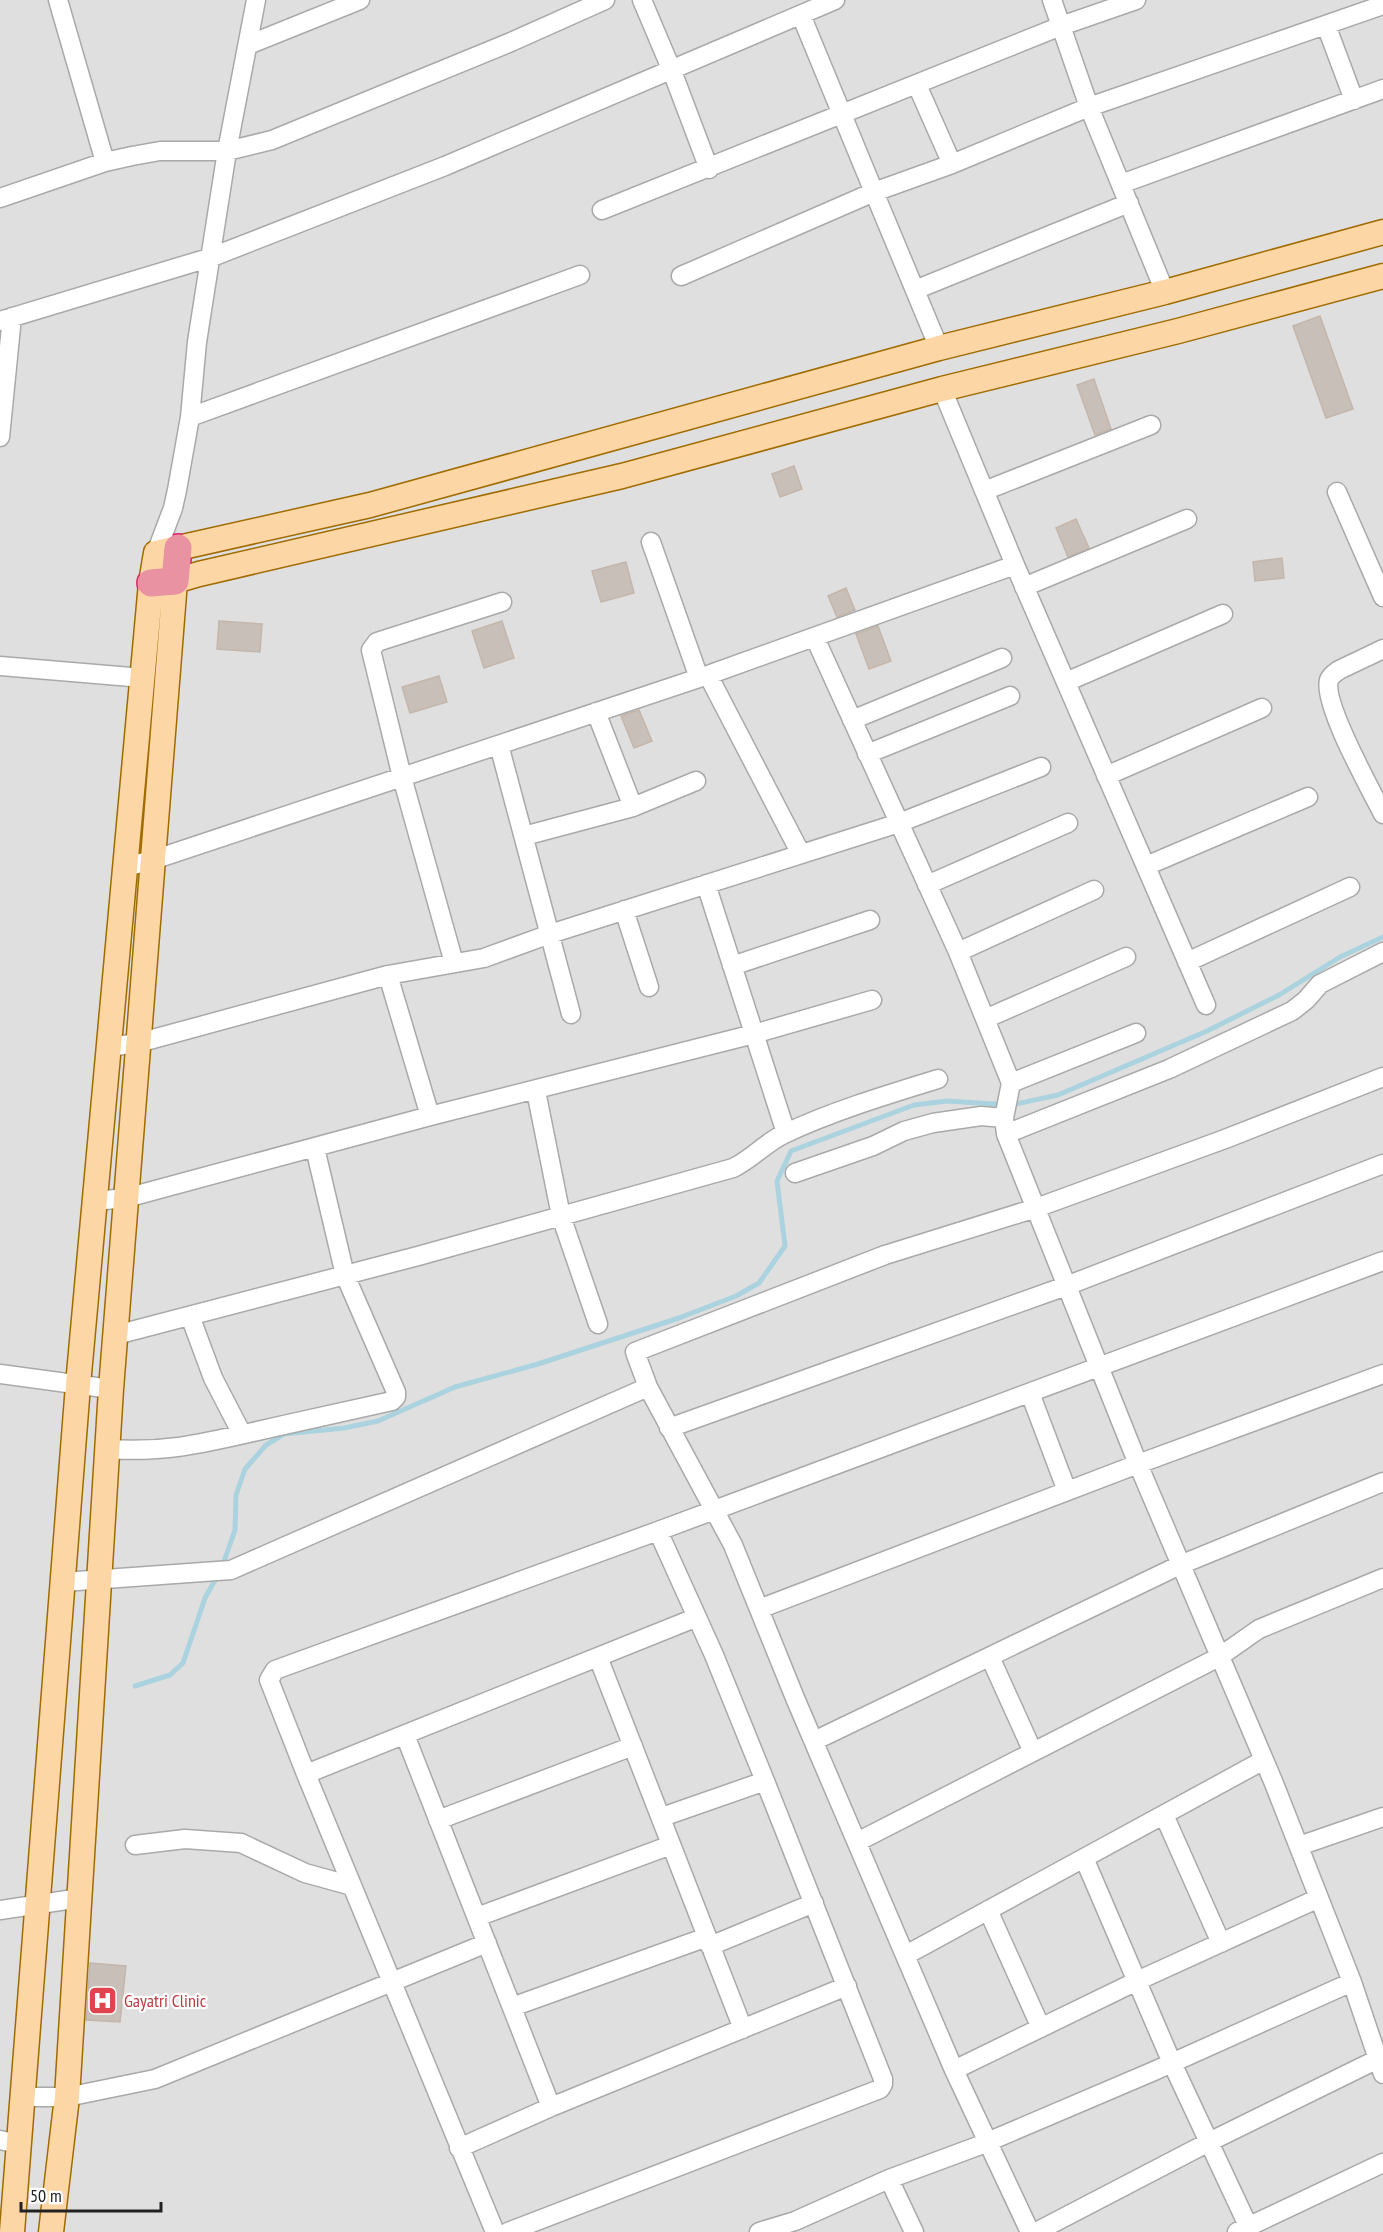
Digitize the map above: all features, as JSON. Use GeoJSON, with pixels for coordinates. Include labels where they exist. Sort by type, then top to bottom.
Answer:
{"type":"FeatureCollection","features":[{"type":"Feature","properties":{"kind":"highway"},"geometry":{"type":"LineString","coordinates":[[163,582],[167,551]]}},
{"type":"Feature","properties":{"kind":"main road"},"geometry":{"type":"LineString","coordinates":[[167,551],[370,505],[939,348],[1165,292],[1383,232]]}},
{"type":"Feature","properties":{"kind":"main road"},"geometry":{"type":"LineString","coordinates":[[163,582],[622,476],[942,389],[1178,331],[1383,276]]}},
{"type":"Feature","properties":{"kind":"main road"},"geometry":{"type":"LineString","coordinates":[[12,2232],[10,2142],[23,2097],[78,1385],[125,867],[143,678],[163,582]]}},
{"type":"Feature","properties":{"kind":"main road"},"geometry":{"type":"LineString","coordinates":[[51,2232],[67,2097],[111,1389],[153,860],[163,582]]}},
{"type":"Feature","properties":{"kind":"main road"},"geometry":{"type":"LineString","coordinates":[[54,1710],[91,1711]]}},
{"type":"Feature","properties":{"kind":"street"},"geometry":{"type":"LineString","coordinates":[[58,0],[105,162]]}},
{"type":"Feature","properties":{"kind":"street"},"geometry":{"type":"LineString","coordinates":[[167,551],[190,417],[197,342],[227,151],[256,0]]}},
{"type":"Feature","properties":{"kind":"street"},"geometry":{"type":"LineString","coordinates":[[248,45],[360,0]]}},
{"type":"Feature","properties":{"kind":"street"},"geometry":{"type":"LineString","coordinates":[[0,198],[105,162],[160,151],[227,151],[272,140],[511,42],[605,0]]}},
{"type":"Feature","properties":{"kind":"street"},"geometry":{"type":"LineString","coordinates":[[642,0],[709,169]]}},
{"type":"Feature","properties":{"kind":"street"},"geometry":{"type":"LineString","coordinates":[[0,437],[6,319],[212,256],[445,166],[835,0]]}},
{"type":"Feature","properties":{"kind":"street"},"geometry":{"type":"LineString","coordinates":[[1052,0],[1089,107],[1165,292]]}},
{"type":"Feature","properties":{"kind":"street"},"geometry":{"type":"LineString","coordinates":[[602,210],[1061,26],[1136,0]]}},
{"type":"Feature","properties":{"kind":"street"},"geometry":{"type":"LineString","coordinates":[[681,276],[874,192],[952,164],[1089,107],[1383,5]]}},
{"type":"Feature","properties":{"kind":"street"},"geometry":{"type":"LineString","coordinates":[[801,15],[939,348]]}},
{"type":"Feature","properties":{"kind":"street"},"geometry":{"type":"LineString","coordinates":[[1326,25],[1354,100]]}},
{"type":"Feature","properties":{"kind":"street"},"geometry":{"type":"LineString","coordinates":[[917,85],[952,164]]}},
{"type":"Feature","properties":{"kind":"street"},"geometry":{"type":"LineString","coordinates":[[1121,184],[1383,89]]}},
{"type":"Feature","properties":{"kind":"street"},"geometry":{"type":"LineString","coordinates":[[915,290],[1129,203]]}},
{"type":"Feature","properties":{"kind":"street"},"geometry":{"type":"LineString","coordinates":[[190,417],[580,275]]}},
{"type":"Feature","properties":{"kind":"street"},"geometry":{"type":"LineString","coordinates":[[942,389],[1024,587],[1206,1005]]}},
{"type":"Feature","properties":{"kind":"street"},"geometry":{"type":"LineString","coordinates":[[984,491],[1150,425]]}},
{"type":"Feature","properties":{"kind":"street"},"geometry":{"type":"LineString","coordinates":[[1337,492],[1383,597]]}},
{"type":"Feature","properties":{"kind":"street"},"geometry":{"type":"LineString","coordinates":[[1024,587],[1187,519]]}},
{"type":"Feature","properties":{"kind":"street"},"geometry":{"type":"LineString","coordinates":[[651,542],[704,676],[801,854]]}},
{"type":"Feature","properties":{"kind":"street"},"geometry":{"type":"LineString","coordinates":[[125,867],[153,860],[704,676],[1015,565]]}},
{"type":"Feature","properties":{"kind":"street"},"geometry":{"type":"LineString","coordinates":[[454,963],[402,777],[371,650],[377,642],[502,602]]}},
{"type":"Feature","properties":{"kind":"street"},"geometry":{"type":"LineString","coordinates":[[1066,682],[1223,614]]}},
{"type":"Feature","properties":{"kind":"street"},"geometry":{"type":"LineString","coordinates":[[815,638],[958,952],[985,1019],[1007,1108],[1036,1208],[1066,1286],[1180,1565],[1264,1760],[1352,1982],[1377,2033],[1381,2066],[1209,2142],[1036,2232]]}},
{"type":"Feature","properties":{"kind":"street"},"geometry":{"type":"LineString","coordinates":[[1383,649],[1332,674],[1329,684],[1336,717],[1383,814]]}},
{"type":"Feature","properties":{"kind":"street"},"geometry":{"type":"LineString","coordinates":[[852,720],[1002,658]]}},
{"type":"Feature","properties":{"kind":"street"},"geometry":{"type":"LineString","coordinates":[[0,666],[143,678]]}},
{"type":"Feature","properties":{"kind":"street"},"geometry":{"type":"LineString","coordinates":[[867,754],[1010,696]]}},
{"type":"Feature","properties":{"kind":"street"},"geometry":{"type":"LineString","coordinates":[[1106,776],[1262,708]]}},
{"type":"Feature","properties":{"kind":"street"},"geometry":{"type":"LineString","coordinates":[[596,712],[633,807]]}},
{"type":"Feature","properties":{"kind":"street"},"geometry":{"type":"LineString","coordinates":[[500,745],[572,1014]]}},
{"type":"Feature","properties":{"kind":"street"},"geometry":{"type":"LineString","coordinates":[[109,1047],[138,1043],[388,975],[484,958],[550,934],[898,823],[1041,767]]}},
{"type":"Feature","properties":{"kind":"street"},"geometry":{"type":"LineString","coordinates":[[524,836],[633,807],[696,781]]}},
{"type":"Feature","properties":{"kind":"street"},"geometry":{"type":"LineString","coordinates":[[1146,866],[1308,797]]}},
{"type":"Feature","properties":{"kind":"street"},"geometry":{"type":"LineString","coordinates":[[927,885],[1068,823]]}},
{"type":"Feature","properties":{"kind":"street"},"geometry":{"type":"LineString","coordinates":[[706,884],[786,1133]]}},
{"type":"Feature","properties":{"kind":"street"},"geometry":{"type":"LineString","coordinates":[[1187,962],[1350,887]]}},
{"type":"Feature","properties":{"kind":"street"},"geometry":{"type":"LineString","coordinates":[[958,952],[1094,890]]}},
{"type":"Feature","properties":{"kind":"street"},"geometry":{"type":"LineString","coordinates":[[624,910],[649,987]]}},
{"type":"Feature","properties":{"kind":"street"},"geometry":{"type":"LineString","coordinates":[[732,966],[870,920]]}},
{"type":"Feature","properties":{"kind":"street"},"geometry":{"type":"LineString","coordinates":[[795,1173],[873,1146],[904,1131],[933,1123],[981,1116],[1169,1070],[1292,1011],[1320,984],[1383,952]]}},
{"type":"Feature","properties":{"kind":"street"},"geometry":{"type":"LineString","coordinates":[[985,1019],[1126,957]]}},
{"type":"Feature","properties":{"kind":"street"},"geometry":{"type":"LineString","coordinates":[[388,975],[430,1116]]}},
{"type":"Feature","properties":{"kind":"street"},"geometry":{"type":"LineString","coordinates":[[95,1201],[126,1198],[315,1149],[430,1116],[754,1034],[872,1000]]}},
{"type":"Feature","properties":{"kind":"street"},"geometry":{"type":"LineString","coordinates":[[1007,1108],[1136,1033]]}},
{"type":"Feature","properties":{"kind":"street"},"geometry":{"type":"LineString","coordinates":[[1030,2232],[954,2070],[733,1545],[669,1428],[635,1355],[637,1349],[885,1255],[1036,1208],[1225,1139],[1383,1077]]}},
{"type":"Feature","properties":{"kind":"street"},"geometry":{"type":"LineString","coordinates":[[116,1335],[345,1275],[733,1168],[745,1162],[772,1140],[786,1133],[852,1106],[938,1079]]}},
{"type":"Feature","properties":{"kind":"street"},"geometry":{"type":"LineString","coordinates":[[536,1091],[561,1216],[598,1324]]}},
{"type":"Feature","properties":{"kind":"street"},"geometry":{"type":"LineString","coordinates":[[107,1449],[139,1451],[203,1444],[392,1401],[396,1397],[396,1392],[345,1275],[315,1149]]}},
{"type":"Feature","properties":{"kind":"street"},"geometry":{"type":"LineString","coordinates":[[669,1428],[1066,1286],[1383,1164]]}},
{"type":"Feature","properties":{"kind":"street"},"geometry":{"type":"LineString","coordinates":[[495,2232],[269,1680],[274,1670],[658,1531],[1383,1261]]}},
{"type":"Feature","properties":{"kind":"street"},"geometry":{"type":"LineString","coordinates":[[190,1316],[213,1378],[242,1434]]}},
{"type":"Feature","properties":{"kind":"street"},"geometry":{"type":"LineString","coordinates":[[0,1374],[111,1389]]}},
{"type":"Feature","properties":{"kind":"street"},"geometry":{"type":"LineString","coordinates":[[759,1609],[1138,1464],[1383,1374]]}},
{"type":"Feature","properties":{"kind":"street"},"geometry":{"type":"LineString","coordinates":[[63,1582],[231,1570],[648,1387]]}},
{"type":"Feature","properties":{"kind":"street"},"geometry":{"type":"LineString","coordinates":[[1030,1393],[1067,1491]]}},
{"type":"Feature","properties":{"kind":"street"},"geometry":{"type":"LineString","coordinates":[[814,1741],[1180,1565],[1383,1482]]}},
{"type":"Feature","properties":{"kind":"street"},"geometry":{"type":"LineString","coordinates":[[508,2232],[879,2088],[883,2084],[847,1986],[714,1655],[695,1618],[658,1531]]}},
{"type":"Feature","properties":{"kind":"street"},"geometry":{"type":"LineString","coordinates":[[857,1842],[1219,1657],[1259,1629],[1383,1578]]}},
{"type":"Feature","properties":{"kind":"street"},"geometry":{"type":"LineString","coordinates":[[306,1774],[695,1618]]}},
{"type":"Feature","properties":{"kind":"street"},"geometry":{"type":"LineString","coordinates":[[598,1657],[743,2029]]}},
{"type":"Feature","properties":{"kind":"street"},"geometry":{"type":"LineString","coordinates":[[990,1657],[1033,1752]]}},
{"type":"Feature","properties":{"kind":"street"},"geometry":{"type":"LineString","coordinates":[[405,1734],[551,2107]]}},
{"type":"Feature","properties":{"kind":"street"},"geometry":{"type":"LineString","coordinates":[[438,1820],[633,1746]]}},
{"type":"Feature","properties":{"kind":"street"},"geometry":{"type":"LineString","coordinates":[[906,1955],[1264,1760]]}},
{"type":"Feature","properties":{"kind":"street"},"geometry":{"type":"LineString","coordinates":[[662,1817],[765,1781]]}},
{"type":"Feature","properties":{"kind":"street"},"geometry":{"type":"LineString","coordinates":[[1164,1815],[1221,1943]]}},
{"type":"Feature","properties":{"kind":"street"},"geometry":{"type":"LineString","coordinates":[[1299,1846],[1383,1817]]}},
{"type":"Feature","properties":{"kind":"street"},"geometry":{"type":"LineString","coordinates":[[135,1845],[185,1839],[242,1843],[305,1873],[352,1886]]}},
{"type":"Feature","properties":{"kind":"street"},"geometry":{"type":"LineString","coordinates":[[477,1917],[671,1845]]}},
{"type":"Feature","properties":{"kind":"street"},"geometry":{"type":"LineString","coordinates":[[1084,1858],[1172,2063],[1209,2142],[1245,2230],[1383,2163]]}},
{"type":"Feature","properties":{"kind":"street"},"geometry":{"type":"LineString","coordinates":[[0,1910],[80,1898]]}},
{"type":"Feature","properties":{"kind":"street"},"geometry":{"type":"LineString","coordinates":[[954,2070],[1137,1981],[1319,1898]]}},
{"type":"Feature","properties":{"kind":"street"},"geometry":{"type":"LineString","coordinates":[[512,2007],[814,1903]]}},
{"type":"Feature","properties":{"kind":"street"},"geometry":{"type":"LineString","coordinates":[[988,1910],[1041,2028]]}},
{"type":"Feature","properties":{"kind":"street"},"geometry":{"type":"LineString","coordinates":[[23,2097],[67,2097],[155,2079],[487,1943]]}},
{"type":"Feature","properties":{"kind":"street"},"geometry":{"type":"LineString","coordinates":[[759,2232],[798,2226],[889,2180],[987,2142],[1172,2063],[1352,1982]]}},
{"type":"Feature","properties":{"kind":"street"},"geometry":{"type":"LineString","coordinates":[[459,2148],[551,2107],[847,1986]]}},
{"type":"Feature","properties":{"kind":"street"},"geometry":{"type":"LineString","coordinates":[[889,2180],[914,2232]]}},
{"type":"Feature","properties":{"kind":"shaded area"},"geometry":{"type":"Polygon","coordinates":[[[0,0],[1383,0],[1383,2232],[0,2232],[0,0]]]}},
{"type":"Feature","properties":{"kind":"building"},"geometry":{"type":"Polygon","coordinates":[[[1320,316],[1353,409],[1326,418],[1293,326],[1320,316]]]}},
{"type":"Feature","properties":{"kind":"building"},"geometry":{"type":"Polygon","coordinates":[[[1094,379],[1111,429],[1095,435],[1077,385],[1094,379]]]}},
{"type":"Feature","properties":{"kind":"building"},"geometry":{"type":"Polygon","coordinates":[[[794,466],[802,489],[780,497],[772,474],[794,466]]]}},
{"type":"Feature","properties":{"kind":"building"},"geometry":{"type":"Polygon","coordinates":[[[1076,519],[1089,548],[1068,557],[1056,528],[1076,519]]]}},
{"type":"Feature","properties":{"kind":"building"},"geometry":{"type":"Polygon","coordinates":[[[1282,558],[1284,578],[1255,581],[1253,562],[1282,558]]]}},
{"type":"Feature","properties":{"kind":"building"},"geometry":{"type":"Polygon","coordinates":[[[626,562],[634,593],[601,602],[592,571],[626,562]]]}},
{"type":"Feature","properties":{"kind":"building"},"geometry":{"type":"Polygon","coordinates":[[[846,588],[855,610],[837,617],[828,596],[846,588]]]}},
{"type":"Feature","properties":{"kind":"building"},"geometry":{"type":"Polygon","coordinates":[[[219,621],[262,624],[260,652],[217,649],[219,621]]]}},
{"type":"Feature","properties":{"kind":"building"},"geometry":{"type":"Polygon","coordinates":[[[502,621],[514,658],[484,668],[472,631],[502,621]]]}},
{"type":"Feature","properties":{"kind":"building"},"geometry":{"type":"Polygon","coordinates":[[[878,626],[891,661],[869,669],[856,634],[878,626]]]}},
{"type":"Feature","properties":{"kind":"building"},"geometry":{"type":"Polygon","coordinates":[[[439,676],[447,702],[410,713],[402,687],[439,676]]]}},
{"type":"Feature","properties":{"kind":"building"},"geometry":{"type":"Polygon","coordinates":[[[639,710],[652,741],[634,748],[621,716],[639,710]]]}},
{"type":"Feature","properties":{"kind":"building"},"geometry":{"type":"Polygon","coordinates":[[[90,1963],[126,1966],[120,2022],[86,2020],[90,1963]]]}},
{"type":"Feature","properties":{"kind":"waterway"},"geometry":{"type":"LineString","coordinates":[[222,1567],[235,1530],[236,1495],[245,1469],[266,1445],[284,1434],[344,1428],[378,1421],[455,1387],[538,1364],[679,1318],[736,1296],[759,1283],[785,1246],[777,1181],[791,1151],[914,1105],[947,1101],[1011,1105],[1058,1095],[1207,1031],[1279,995],[1340,957],[1383,937]]}},
{"type":"Feature","properties":{"kind":"waterway"},"geometry":{"type":"LineString","coordinates":[[135,1686],[170,1675],[183,1663],[205,1598],[218,1575]]}},
{"type":"Feature","properties":{"kind":"place","name":"Gayatri Clinic"},"geometry":{"type":"Point","coordinates":[103,2001]}}]}
